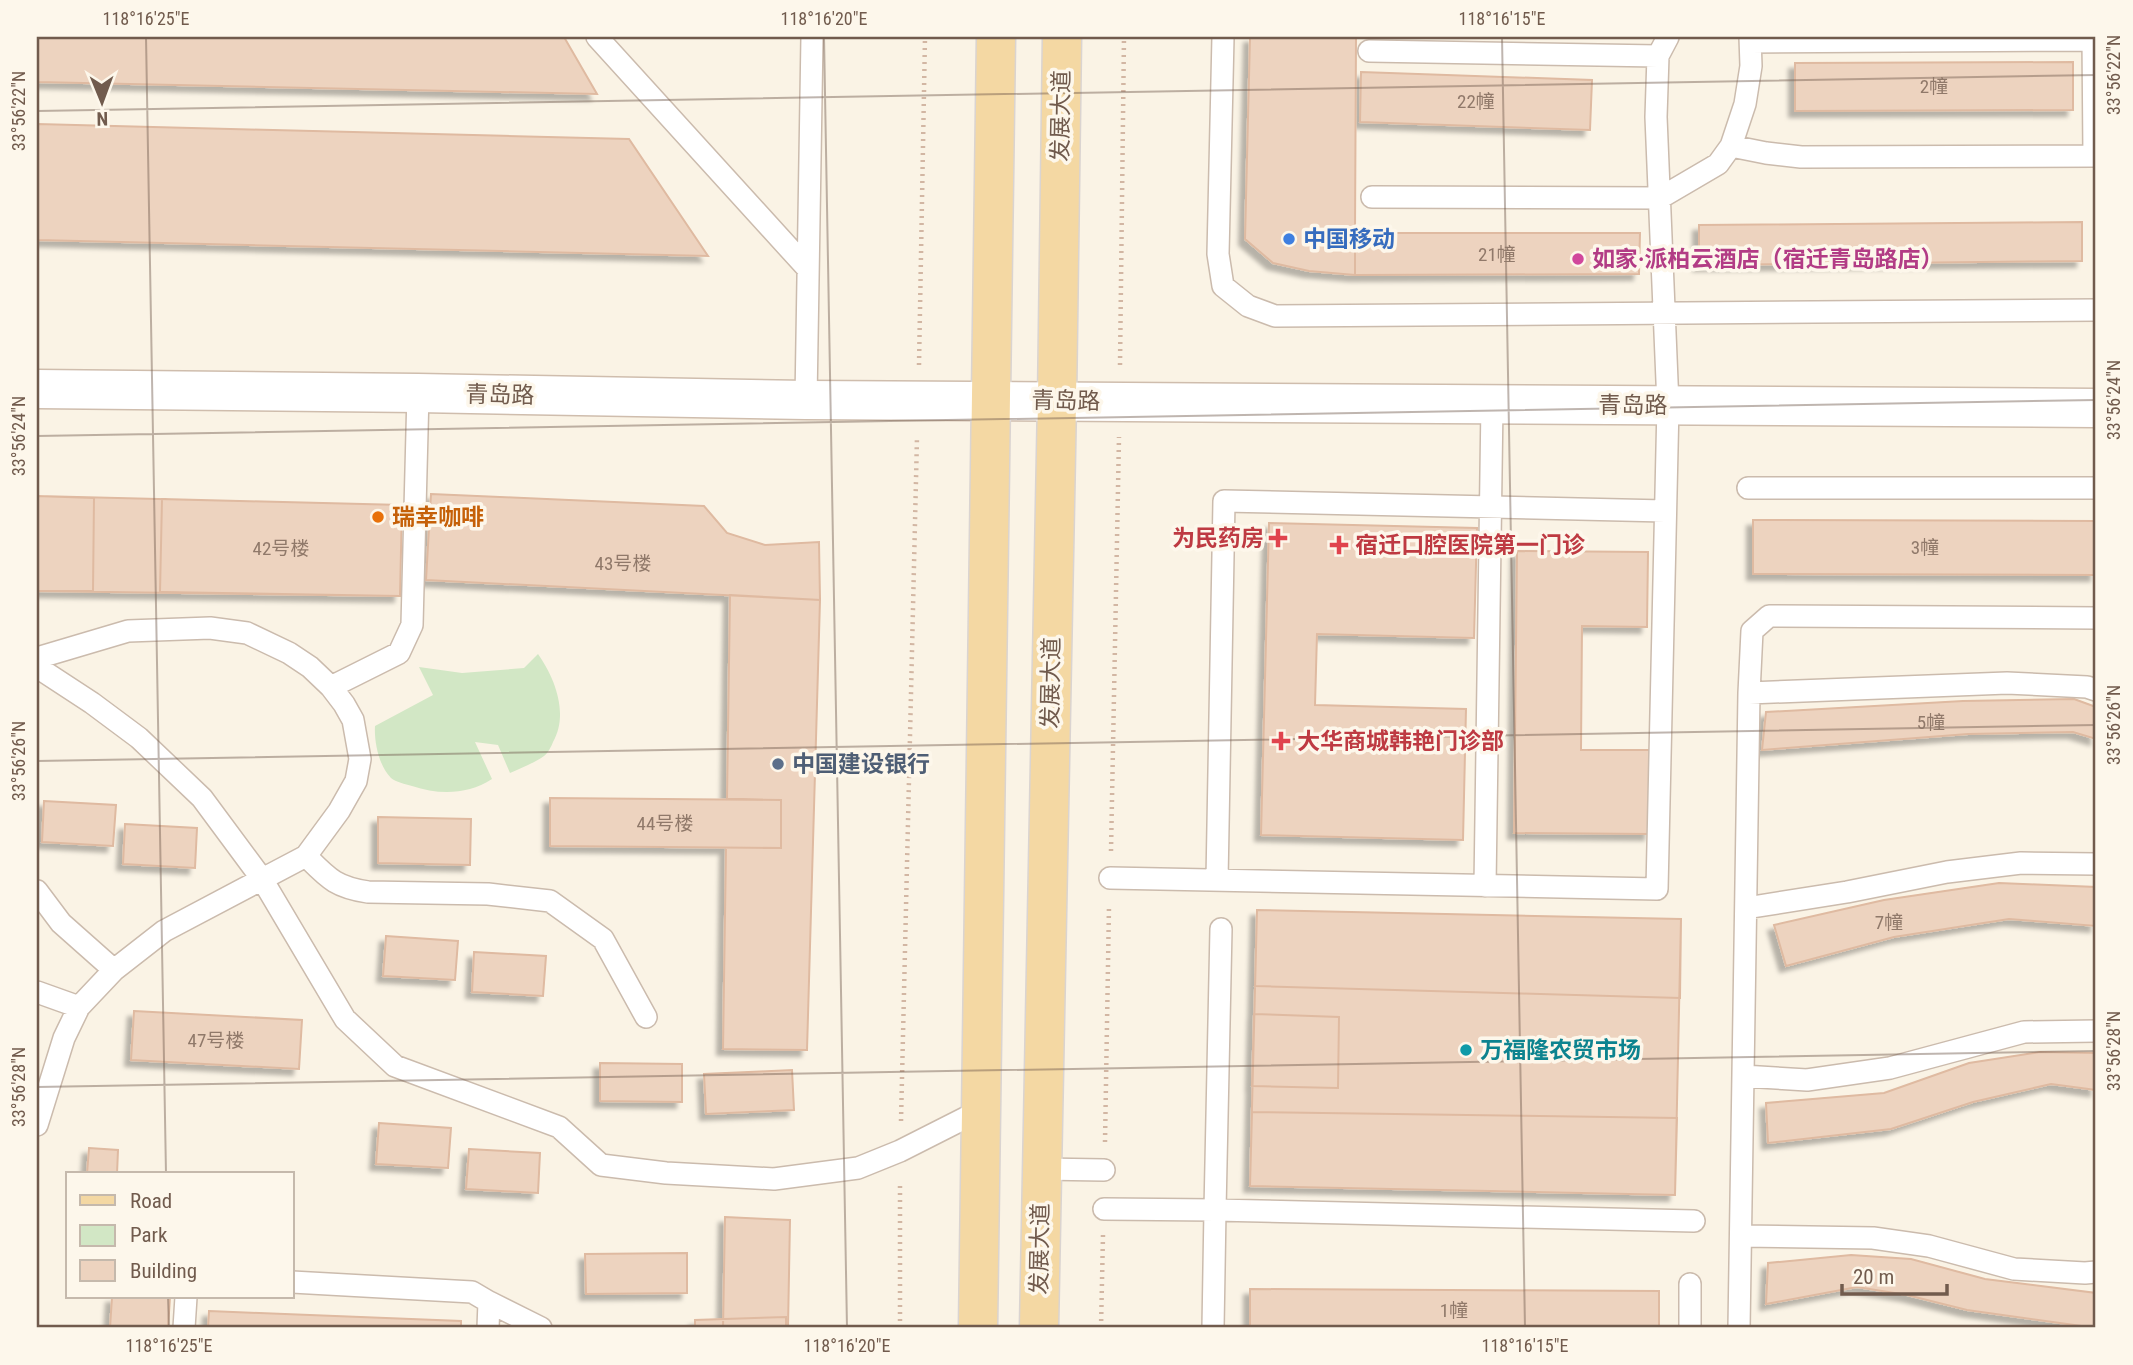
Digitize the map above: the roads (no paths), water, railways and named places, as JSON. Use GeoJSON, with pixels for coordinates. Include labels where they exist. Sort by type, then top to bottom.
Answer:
{"type":"FeatureCollection","features":[{"type":"Feature","properties":{"kind":"main road"},"geometry":{"type":"LineString","coordinates":[[978,1328],[996,37]]}},
{"type":"Feature","properties":{"kind":"main road","name":"发展大道"},"geometry":{"type":"LineString","coordinates":[[1039,1328],[1062,37]]}},
{"type":"Feature","properties":{"kind":"street","name":"青岛路"},"geometry":{"type":"LineString","coordinates":[[37,389],[806,400],[2096,408]]}},
{"type":"Feature","properties":{"kind":"lane"},"geometry":{"type":"LineString","coordinates":[[597,37],[808,269]]}},
{"type":"Feature","properties":{"kind":"lane"},"geometry":{"type":"LineString","coordinates":[[806,400],[812,37]]}},
{"type":"Feature","properties":{"kind":"lane"},"geometry":{"type":"LineString","coordinates":[[1223,37],[1218,254],[1223,286],[1248,306],[1275,316],[2096,310]]}},
{"type":"Feature","properties":{"kind":"lane"},"geometry":{"type":"LineString","coordinates":[[1110,878],[1657,889],[1668,405],[1656,117],[1658,56],[1668,37]]}},
{"type":"Feature","properties":{"kind":"lane"},"geometry":{"type":"LineString","coordinates":[[1372,197],[1660,198],[1718,164],[1731,146],[1745,104],[1751,66],[1750,39],[2093,38],[2094,156],[1801,157],[1731,146]]}},
{"type":"Feature","properties":{"kind":"lane"},"geometry":{"type":"LineString","coordinates":[[1369,51],[1658,56]]}},
{"type":"Feature","properties":{"kind":"lane"},"geometry":{"type":"LineString","coordinates":[[331,687],[399,653],[412,625],[418,393]]}},
{"type":"Feature","properties":{"kind":"lane"},"geometry":{"type":"LineString","coordinates":[[1485,886],[1492,404]]}},
{"type":"Feature","properties":{"kind":"lane"},"geometry":{"type":"LineString","coordinates":[[1748,488],[2096,488]]}},
{"type":"Feature","properties":{"kind":"lane"},"geometry":{"type":"LineString","coordinates":[[1217,880],[1224,501],[1665,511]]}},
{"type":"Feature","properties":{"kind":"lane"},"geometry":{"type":"LineString","coordinates":[[1739,1328],[1752,631],[1769,616],[2096,618]]}},
{"type":"Feature","properties":{"kind":"lane"},"geometry":{"type":"LineString","coordinates":[[37,658],[128,631],[210,628],[247,633],[310,667],[331,687],[353,720],[360,760],[356,781],[339,811],[306,856],[164,931],[114,970],[79,1007],[64,1038],[37,1125]]}},
{"type":"Feature","properties":{"kind":"lane"},"geometry":{"type":"LineString","coordinates":[[37,667],[139,738],[202,798],[262,880],[345,1019],[395,1066],[559,1127],[601,1165],[666,1174],[774,1179],[858,1168],[901,1151],[981,1110]]}},
{"type":"Feature","properties":{"kind":"lane"},"geometry":{"type":"LineString","coordinates":[[1749,693],[2007,683],[2087,687],[2096,690]]}},
{"type":"Feature","properties":{"kind":"lane"},"geometry":{"type":"LineString","coordinates":[[306,856],[330,880],[348,889],[368,892],[488,894],[550,901],[603,939],[646,1017]]}},
{"type":"Feature","properties":{"kind":"lane"},"geometry":{"type":"LineString","coordinates":[[1746,908],[1959,871],[2021,863],[2096,864]]}},
{"type":"Feature","properties":{"kind":"lane"},"geometry":{"type":"LineString","coordinates":[[37,891],[61,923],[114,970]]}},
{"type":"Feature","properties":{"kind":"lane"},"geometry":{"type":"LineString","coordinates":[[1213,1328],[1221,929]]}},
{"type":"Feature","properties":{"kind":"lane"},"geometry":{"type":"LineString","coordinates":[[37,992],[79,1007]]}},
{"type":"Feature","properties":{"kind":"lane"},"geometry":{"type":"LineString","coordinates":[[1743,1076],[1807,1080],[1890,1068],[2024,1032],[2096,1031]]}},
{"type":"Feature","properties":{"kind":"lane"},"geometry":{"type":"LineString","coordinates":[[1041,1169],[1104,1170]]}},
{"type":"Feature","properties":{"kind":"lane"},"geometry":{"type":"LineString","coordinates":[[1104,1209],[1695,1220]]}},
{"type":"Feature","properties":{"kind":"lane"},"geometry":{"type":"LineString","coordinates":[[1741,1236],[1873,1238],[1929,1246],[2014,1269],[2096,1272]]}},
{"type":"Feature","properties":{"kind":"lane"},"geometry":{"type":"LineString","coordinates":[[294,1282],[472,1292],[541,1328]]}},
{"type":"Feature","properties":{"kind":"lane"},"geometry":{"type":"LineString","coordinates":[[1690,1284],[1690,1328]]}},
{"type":"Feature","properties":{"kind":"lane"},"geometry":{"type":"LineString","coordinates":[[184,1328],[186,1298]]}},
{"type":"Feature","properties":{"kind":"lane"},"geometry":{"type":"LineString","coordinates":[[488,1328],[489,1303]]}},
{"type":"Feature","properties":{"kind":"place","name":"中国移动"},"geometry":{"type":"Point","coordinates":[1289,239]}},
{"type":"Feature","properties":{"kind":"place","name":"如家·派柏云酒店（宿迁青岛路店）"},"geometry":{"type":"Point","coordinates":[1578,259]}},
{"type":"Feature","properties":{"kind":"place","name":"瑞幸咖啡"},"geometry":{"type":"Point","coordinates":[378,517]}},
{"type":"Feature","properties":{"kind":"place","name":"为民药房"},"geometry":{"type":"Point","coordinates":[1278,538]}},
{"type":"Feature","properties":{"kind":"place","name":"宿迁口腔医院第一门诊"},"geometry":{"type":"Point","coordinates":[1339,545]}},
{"type":"Feature","properties":{"kind":"place","name":"大华商城韩艳门诊部"},"geometry":{"type":"Point","coordinates":[1281,741]}},
{"type":"Feature","properties":{"kind":"place","name":"中国建设银行"},"geometry":{"type":"Point","coordinates":[778,764]}},
{"type":"Feature","properties":{"kind":"place","name":"万福隆农贸市场"},"geometry":{"type":"Point","coordinates":[1466,1050]}}]}
